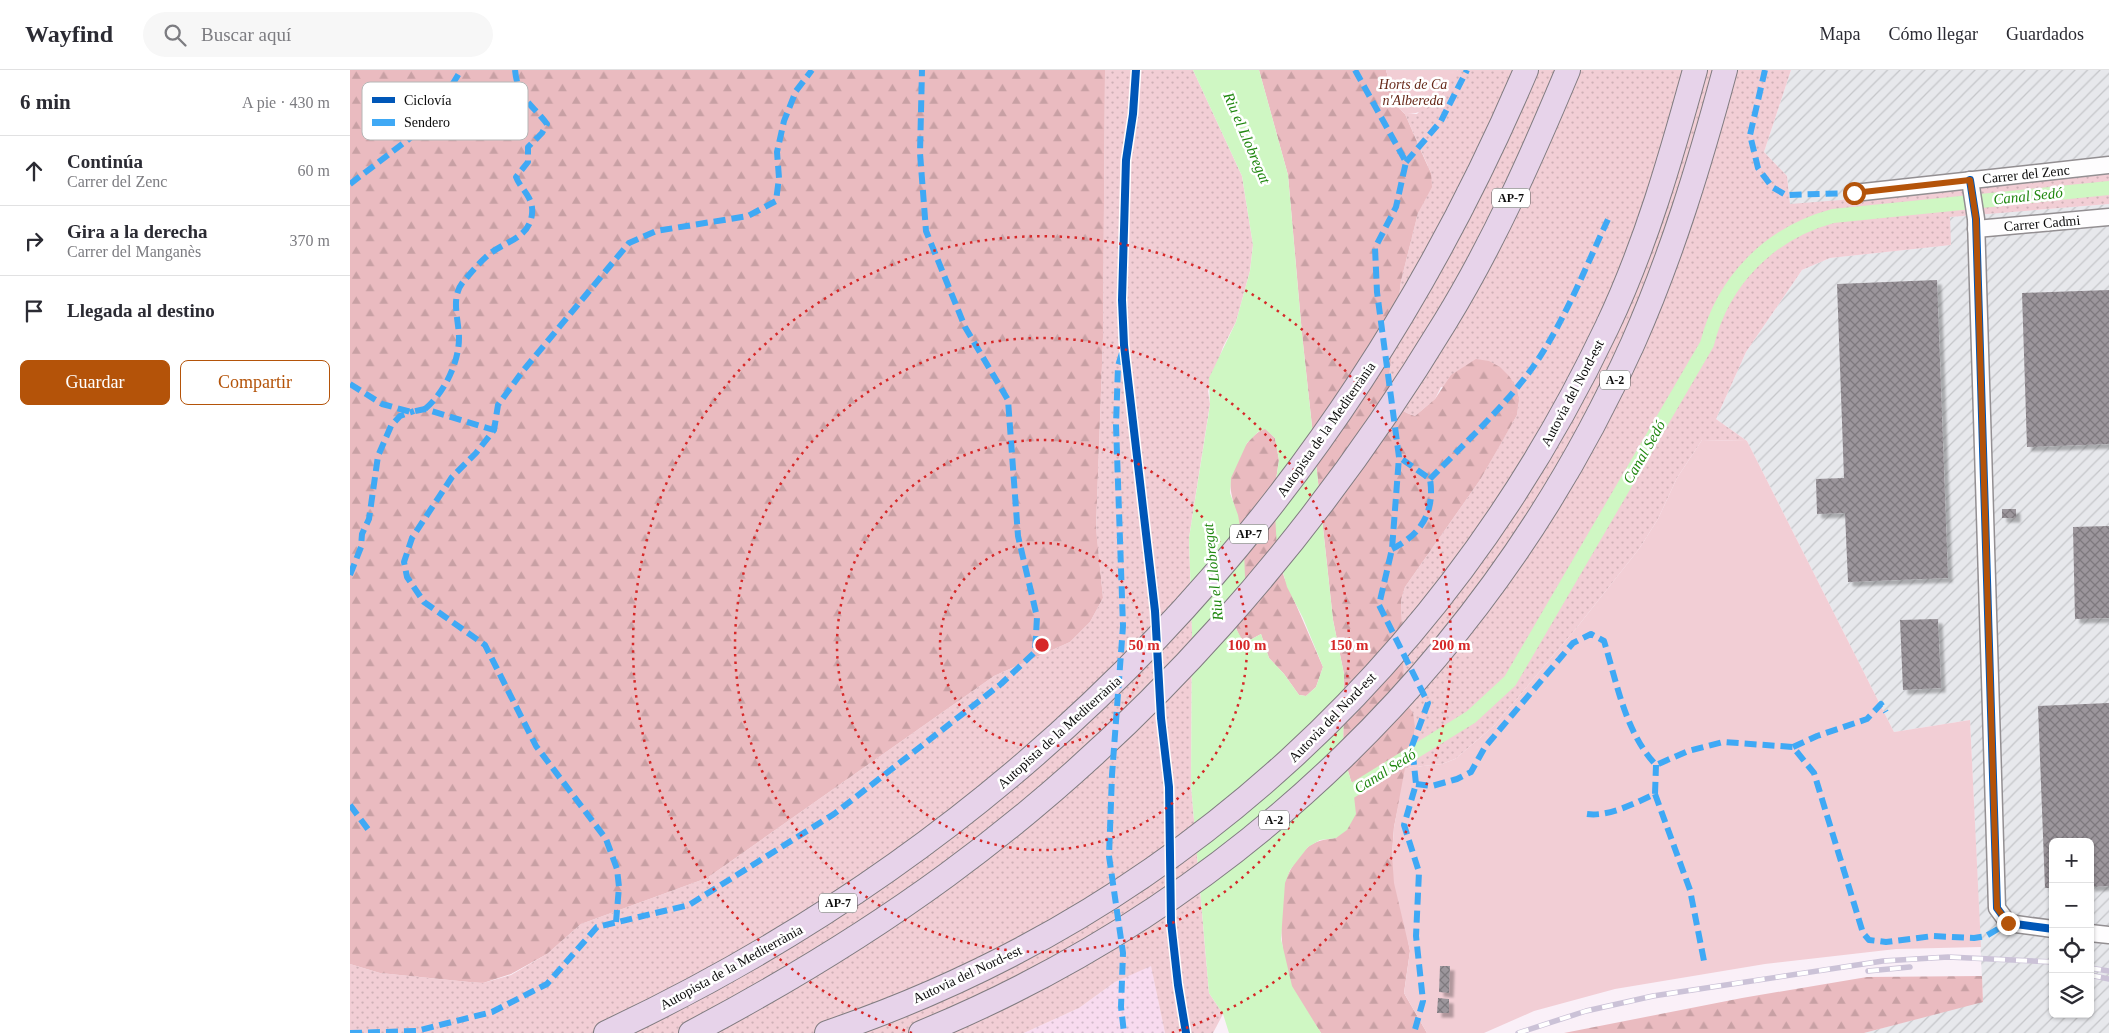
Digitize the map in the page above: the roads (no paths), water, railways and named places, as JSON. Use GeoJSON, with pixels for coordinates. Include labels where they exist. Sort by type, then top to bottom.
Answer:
{"type":"FeatureCollection","features":[{"type":"Feature","properties":{"kind":"highway","name":"Autopista de la Mediterrània"},"geometry":{"type":"LineString","coordinates":[[606,1033],[719,975],[797,930],[924,846],[1050,743],[1143,655],[1237,549],[1313,450],[1415,296],[1450,233],[1526,70]]}},
{"type":"Feature","properties":{"kind":"highway","name":"AP-7"},"geometry":{"type":"LineString","coordinates":[[691,1033],[761,996],[882,921],[948,874],[1061,783],[1159,691],[1262,578],[1304,527],[1376,428],[1446,321],[1508,205],[1568,70]]}},
{"type":"Feature","properties":{"kind":"highway","name":"Autovia del Nord-est"},"geometry":{"type":"LineString","coordinates":[[827,1033],[996,963],[1089,911],[1150,873],[1199,838],[1293,758],[1346,706],[1426,616],[1513,495],[1577,388],[1605,332],[1636,257],[1661,188],[1695,70]]}},
{"type":"Feature","properties":{"kind":"highway","name":"A-2"},"geometry":{"type":"LineString","coordinates":[[921,1033],[1020,989],[1085,954],[1144,917],[1204,875],[1276,818],[1391,710],[1438,656],[1483,597],[1542,511],[1605,401],[1656,289],[1674,240],[1710,128],[1725,70]]}},
{"type":"Feature","properties":{"kind":"street","name":"Carrer del Zenc"},"geometry":{"type":"LineString","coordinates":[[1854,193],[1970,185],[2109,165]]}},
{"type":"Feature","properties":{"kind":"street"},"geometry":{"type":"LineString","coordinates":[[1970,185],[1976,224],[1997,908],[2008,923],[2049,928]]}},
{"type":"Feature","properties":{"kind":"street","name":"Carrer Cadmi"},"geometry":{"type":"LineString","coordinates":[[1976,224],[2109,218]]}},
{"type":"Feature","properties":{"kind":"street"},"geometry":{"type":"LineString","coordinates":[[2094,934],[2109,936]]}},
{"type":"Feature","properties":{"kind":"water","name":"Riu el Llobregat"},"geometry":{"type":"Polygon","coordinates":[[[1193,70],[1259,70],[1288,175],[1302,334],[1333,620],[1344,674],[1343,755],[1353,787],[1356,814],[1347,830],[1336,838],[1320,840],[1308,847],[1290,870],[1285,883],[1281,939],[1292,986],[1321,1033],[1229,1033],[1223,1014],[1209,993],[1191,785],[1192,631],[1189,538],[1210,405],[1209,378],[1236,322],[1250,271],[1253,245],[1242,176],[1193,70]],[[1265,429],[1258,432],[1247,443],[1231,478],[1230,493],[1238,515],[1244,549],[1245,578],[1234,625],[1243,641],[1250,640],[1261,634],[1269,658],[1284,674],[1299,695],[1306,696],[1316,687],[1323,667],[1303,618],[1287,587],[1277,550],[1274,494],[1279,460],[1275,438],[1265,429]]]}},
{"type":"Feature","properties":{"kind":"waterway","name":"Canal Sedó"},"geometry":{"type":"LineString","coordinates":[[1337,800],[1471,717],[1510,681],[1707,344],[1714,321],[1725,299],[1737,280],[1752,262],[1770,247],[1789,234],[1833,216],[2109,188]]}},
{"type":"Feature","properties":{"kind":"railway"},"geometry":{"type":"LineString","coordinates":[[1518,1033],[1586,1011],[1653,996],[1883,961],[1948,957],[2049,962]]}},
{"type":"Feature","properties":{"kind":"railway"},"geometry":{"type":"LineString","coordinates":[[1868,971],[1910,967]]}},
{"type":"Feature","properties":{"kind":"railway"},"geometry":{"type":"LineString","coordinates":[[2094,969],[2109,971]]}},
{"type":"Feature","properties":{"kind":"railway"},"geometry":{"type":"LineString","coordinates":[[2094,976],[2109,979]]}},
{"type":"Feature","properties":{"kind":"park label","name":"Horts de Ca n'Albereda"},"geometry":{"type":"Point","coordinates":[1413,92]}}]}
